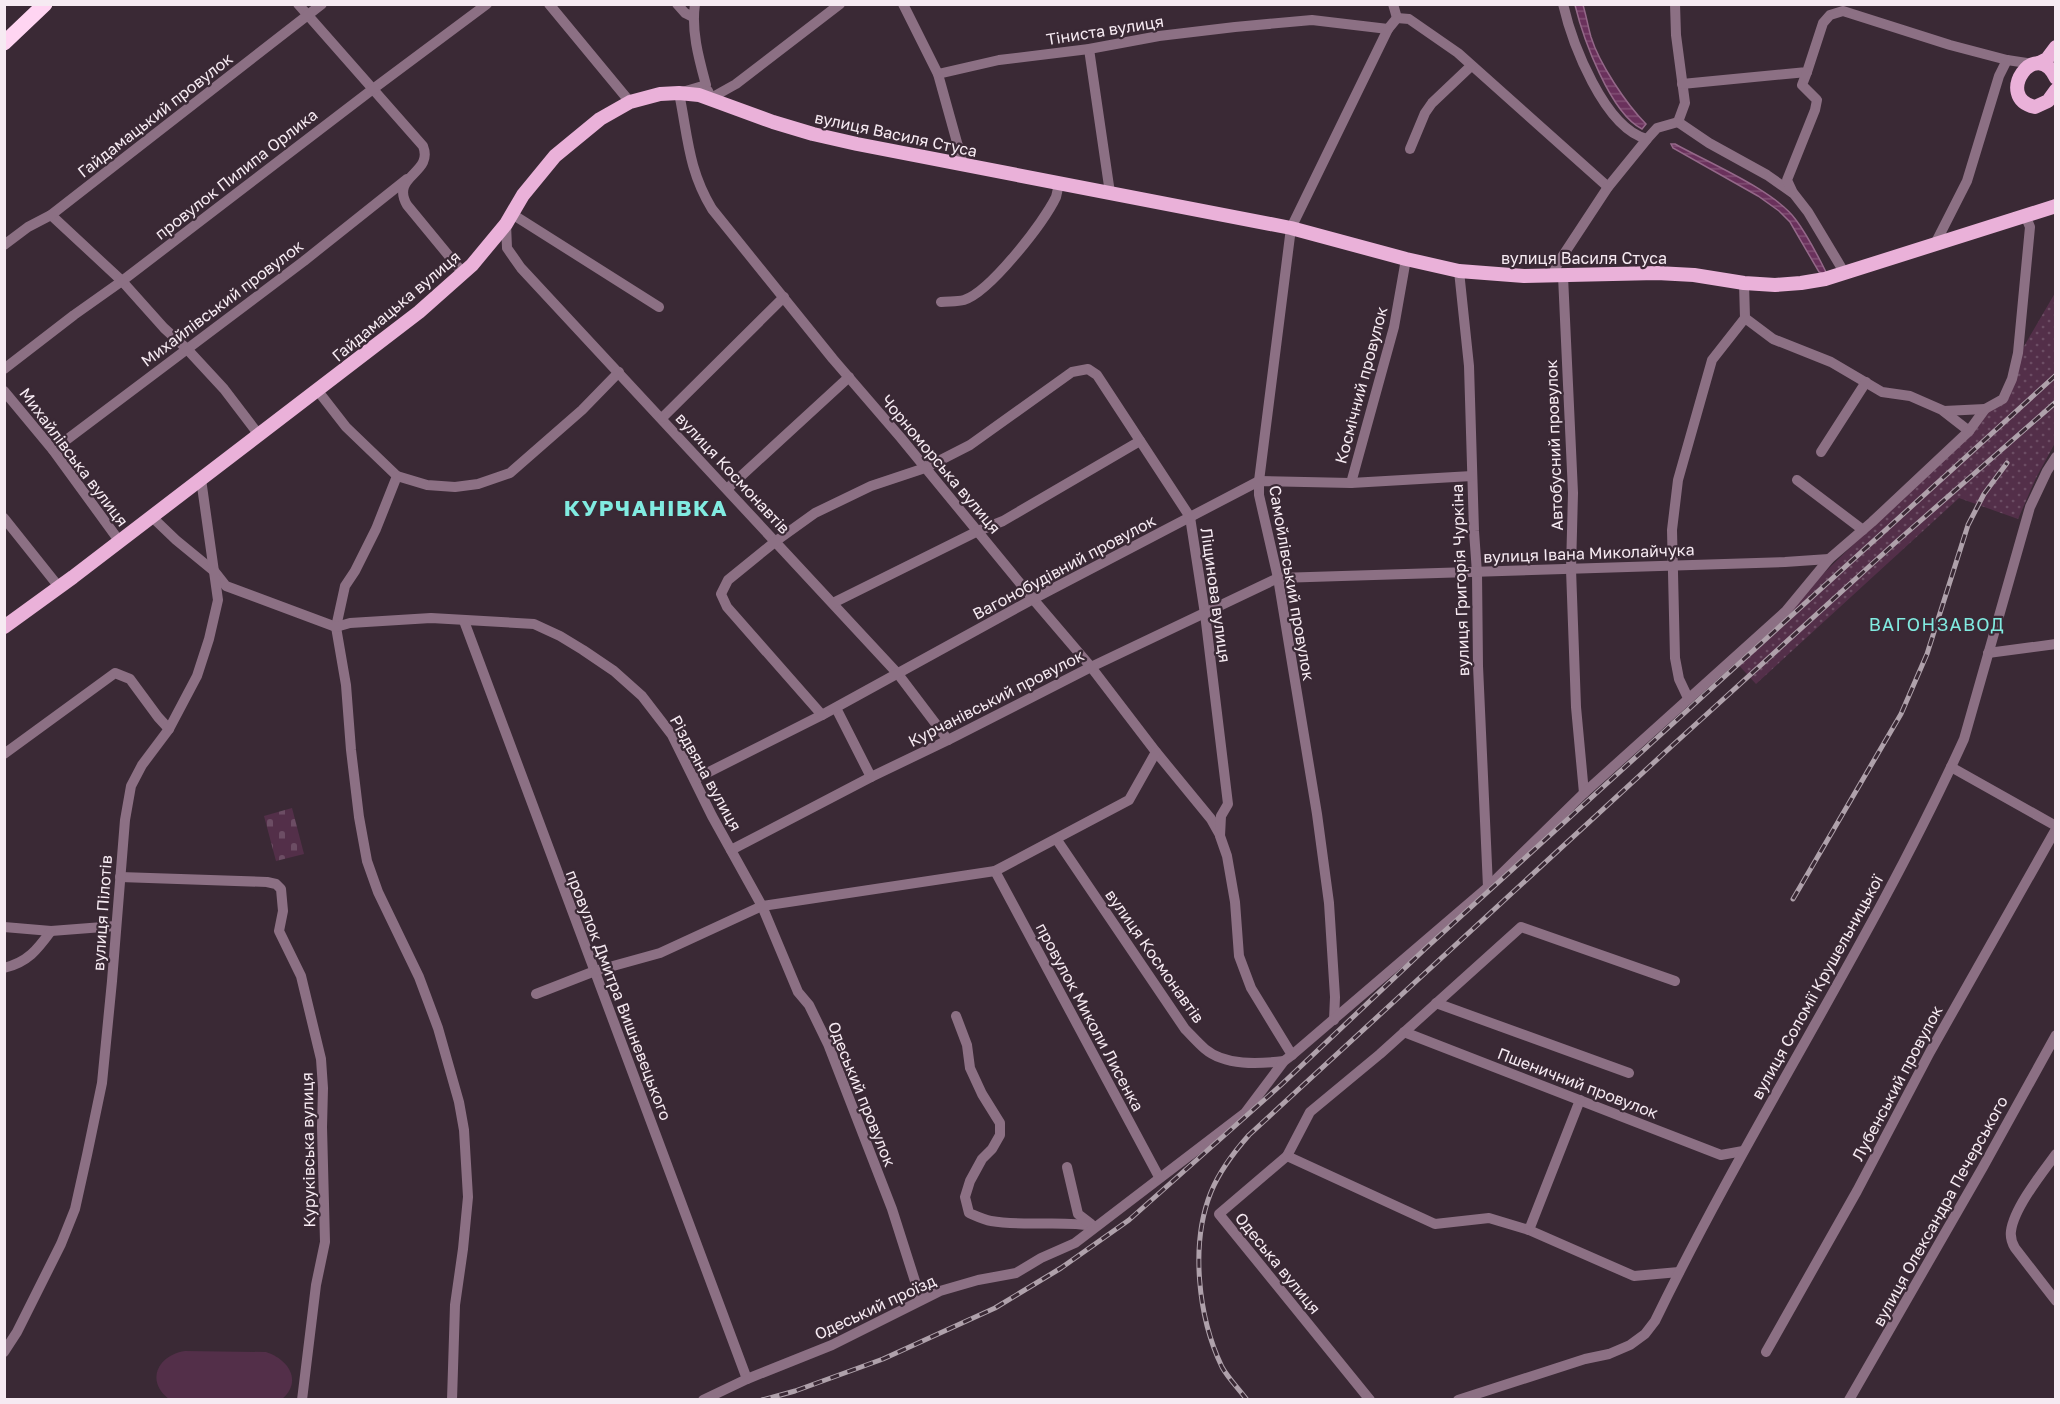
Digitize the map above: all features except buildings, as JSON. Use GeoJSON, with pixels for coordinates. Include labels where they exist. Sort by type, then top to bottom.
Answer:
{"type":"FeatureCollection","features":[{"type":"Feature","properties":{"kind":"highway"},"geometry":{"type":"LineString","coordinates":[[6,37],[45,4]]}},
{"type":"Feature","properties":{"kind":"main road"},"geometry":{"type":"LineString","coordinates":[[2055,48],[2047,60],[2025,68],[2020,76],[2018,93],[2022,101],[2029,105],[2050,105],[2055,90]]}},
{"type":"Feature","properties":{"kind":"main road"},"geometry":{"type":"LineString","coordinates":[[2037,63],[2049,68],[2055,78]]}},
{"type":"Feature","properties":{"kind":"main road","name":"вулиця Василя Стуса"},"geometry":{"type":"LineString","coordinates":[[679,93],[708,91],[773,122],[813,134],[1292,228],[1406,259],[1459,271],[1494,275],[1657,273],[1694,275],[1744,283],[1775,285],[1801,283],[1842,273],[2055,206]]}},
{"type":"Feature","properties":{"kind":"main road","name":"Гайдамацька вулиця"},"geometry":{"type":"LineString","coordinates":[[4,627],[120,542],[419,312],[463,273],[509,219],[523,195],[555,156],[600,119],[630,102],[660,94],[679,93]]}},
{"type":"Feature","properties":{"kind":"street"},"geometry":{"type":"LineString","coordinates":[[298,4],[423,146],[426,153],[424,161],[421,167],[407,179],[402,192],[407,205],[463,273]]}},
{"type":"Feature","properties":{"kind":"street","name":"Гайдамацький провулок"},"geometry":{"type":"LineString","coordinates":[[4,245],[28,227],[51,214],[322,4]]}},
{"type":"Feature","properties":{"kind":"street","name":"провулок Пилипа Орлика"},"geometry":{"type":"LineString","coordinates":[[4,369],[487,4]]}},
{"type":"Feature","properties":{"kind":"street"},"geometry":{"type":"LineString","coordinates":[[549,4],[630,102]]}},
{"type":"Feature","properties":{"kind":"street"},"geometry":{"type":"LineString","coordinates":[[677,4],[685,13],[693,17]]}},
{"type":"Feature","properties":{"kind":"street"},"geometry":{"type":"LineString","coordinates":[[695,4],[693,17],[698,57],[708,91],[746,77],[840,4]]}},
{"type":"Feature","properties":{"kind":"street"},"geometry":{"type":"LineString","coordinates":[[903,4],[938,74],[963,164]]}},
{"type":"Feature","properties":{"kind":"street"},"geometry":{"type":"LineString","coordinates":[[1393,4],[1397,18]]}},
{"type":"Feature","properties":{"kind":"street"},"geometry":{"type":"LineString","coordinates":[[1563,4],[1567,24],[1580,60],[1600,95],[1625,125],[1638,137],[1647,139]]}},
{"type":"Feature","properties":{"kind":"street"},"geometry":{"type":"LineString","coordinates":[[1675,4],[1676,35],[1684,103],[1678,122]]}},
{"type":"Feature","properties":{"kind":"street"},"geometry":{"type":"LineString","coordinates":[[1842,273],[1841,267],[1814,221],[1794,194],[1787,180],[1817,100],[1802,85],[1823,23],[1830,15],[1839,8],[1950,45],[2007,60],[2037,63]]}},
{"type":"Feature","properties":{"kind":"street"},"geometry":{"type":"LineString","coordinates":[[1388,29],[1397,18]]}},
{"type":"Feature","properties":{"kind":"street"},"geometry":{"type":"LineString","coordinates":[[1397,18],[1409,19],[1458,53],[1608,187]]}},
{"type":"Feature","properties":{"kind":"street","name":"Тіниста вулиця"},"geometry":{"type":"LineString","coordinates":[[938,74],[999,60],[1089,49],[1159,36],[1312,20],[1388,29]]}},
{"type":"Feature","properties":{"kind":"street","name":"Самойлівський провулок"},"geometry":{"type":"LineString","coordinates":[[1334,1020],[1335,997],[1327,891],[1317,813],[1278,578],[1259,495],[1259,481],[1292,228],[1388,29]]}},
{"type":"Feature","properties":{"kind":"street"},"geometry":{"type":"LineString","coordinates":[[1089,49],[1110,193]]}},
{"type":"Feature","properties":{"kind":"street"},"geometry":{"type":"LineString","coordinates":[[1936,242],[1967,181],[1999,76],[2007,60]]}},
{"type":"Feature","properties":{"kind":"street"},"geometry":{"type":"LineString","coordinates":[[1410,149],[1425,112],[1471,66]]}},
{"type":"Feature","properties":{"kind":"street"},"geometry":{"type":"LineString","coordinates":[[1682,84],[1807,72]]}},
{"type":"Feature","properties":{"kind":"street","name":"Чорноморська вулиця"},"geometry":{"type":"LineString","coordinates":[[679,93],[688,152],[700,188],[712,209],[1091,667],[1155,752],[1211,819],[1220,836]]}},
{"type":"Feature","properties":{"kind":"street"},"geometry":{"type":"LineString","coordinates":[[1558,276],[1558,263],[1608,187],[1657,128],[1678,122]]}},
{"type":"Feature","properties":{"kind":"street"},"geometry":{"type":"LineString","coordinates":[[1678,122],[1709,143],[1767,175],[1794,194]]}},
{"type":"Feature","properties":{"kind":"street","name":"Михайлівський провулок"},"geometry":{"type":"LineString","coordinates":[[53,450],[304,261],[407,179]]}},
{"type":"Feature","properties":{"kind":"street"},"geometry":{"type":"LineString","coordinates":[[941,302],[965,299],[979,291],[999,273],[1026,243],[1056,197],[1059,184]]}},
{"type":"Feature","properties":{"kind":"street"},"geometry":{"type":"LineString","coordinates":[[51,214],[187,349],[224,389],[259,435]]}},
{"type":"Feature","properties":{"kind":"street","name":"Одеський проїзд"},"geometry":{"type":"LineString","coordinates":[[703,1400],[747,1379],[832,1345],[940,1291],[978,1280],[1016,1274],[1041,1258],[1075,1243],[1094,1226],[1245,1113],[1288,1058],[1488,887],[1584,793],[1786,611],[1829,559],[1969,431],[1985,409],[2003,399],[2012,379],[2018,353],[2030,227],[2025,215]]}},
{"type":"Feature","properties":{"kind":"street"},"geometry":{"type":"LineString","coordinates":[[509,219],[659,307]]}},
{"type":"Feature","properties":{"kind":"street","name":"вулиця Космонавтів"},"geometry":{"type":"LineString","coordinates":[[509,219],[507,248],[521,268],[898,674],[948,740]]}},
{"type":"Feature","properties":{"kind":"street","name":"Космічний провулок"},"geometry":{"type":"LineString","coordinates":[[1351,483],[1394,327],[1406,259]]}},
{"type":"Feature","properties":{"kind":"street","name":"вулиця Григорія Чуркіна"},"geometry":{"type":"LineString","coordinates":[[1459,271],[1469,366],[1478,666],[1488,887]]}},
{"type":"Feature","properties":{"kind":"street","name":"Автобусний провулок"},"geometry":{"type":"LineString","coordinates":[[1558,276],[1573,493],[1571,569],[1576,707],[1584,793]]}},
{"type":"Feature","properties":{"kind":"street"},"geometry":{"type":"LineString","coordinates":[[1688,698],[1679,679],[1675,658],[1672,530],[1678,480],[1712,360],[1745,318],[1744,283]]}},
{"type":"Feature","properties":{"kind":"street"},"geometry":{"type":"LineString","coordinates":[[662,418],[784,297]]}},
{"type":"Feature","properties":{"kind":"street"},"geometry":{"type":"LineString","coordinates":[[1745,318],[1773,339],[1831,362],[1882,392],[1910,396],[1944,411],[1969,431]]}},
{"type":"Feature","properties":{"kind":"street","name":"Ліщинова вулиця"},"geometry":{"type":"LineString","coordinates":[[822,715],[727,607],[721,594],[728,580],[815,513],[871,486],[925,468],[970,445],[1072,372],[1088,369],[1097,375],[1190,517],[1205,614],[1228,804],[1221,816],[1220,836],[1231,877],[1238,922],[1238,945],[1245,973],[1288,1058]]}},
{"type":"Feature","properties":{"kind":"street"},"geometry":{"type":"LineString","coordinates":[[318,391],[346,427],[397,477],[427,485],[455,487],[478,484],[510,473],[582,410],[619,372]]}},
{"type":"Feature","properties":{"kind":"street"},"geometry":{"type":"LineString","coordinates":[[727,489],[849,377]]}},
{"type":"Feature","properties":{"kind":"street"},"geometry":{"type":"LineString","coordinates":[[1821,452],[1866,382]]}},
{"type":"Feature","properties":{"kind":"street","name":"Михайлівська вулиця"},"geometry":{"type":"LineString","coordinates":[[4,391],[53,450],[120,542]]}},
{"type":"Feature","properties":{"kind":"street"},"geometry":{"type":"LineString","coordinates":[[1944,411],[1985,409]]}},
{"type":"Feature","properties":{"kind":"street"},"geometry":{"type":"LineString","coordinates":[[833,603],[978,531],[1003,521],[1140,441]]}},
{"type":"Feature","properties":{"kind":"street","name":"вулиця Соломії Крушельницької"},"geometry":{"type":"LineString","coordinates":[[1458,1400],[1585,1359],[1609,1354],[1630,1345],[1645,1334],[1655,1321],[1743,1151],[1871,924],[1952,767],[1964,739],[2030,507],[2055,457]]}},
{"type":"Feature","properties":{"kind":"street","name":"Вагонобудівний провулок"},"geometry":{"type":"LineString","coordinates":[[694,779],[836,708],[1033,599],[1259,481],[1351,483],[1472,476]]}},
{"type":"Feature","properties":{"kind":"street"},"geometry":{"type":"LineString","coordinates":[[397,477],[376,529],[345,586],[336,627],[346,685],[351,750],[367,861],[378,892],[418,977],[438,1028],[459,1102],[464,1130],[468,1197],[455,1305],[452,1400]]}},
{"type":"Feature","properties":{"kind":"street","name":"вулиця Пілотів"},"geometry":{"type":"LineString","coordinates":[[4,1352],[44,1281],[62,1244],[75,1209],[102,1083],[125,820],[131,786],[142,765],[169,729],[196,676],[209,639],[218,600],[201,479]]}},
{"type":"Feature","properties":{"kind":"street"},"geometry":{"type":"LineString","coordinates":[[1797,480],[1863,530]]}},
{"type":"Feature","properties":{"kind":"street"},"geometry":{"type":"LineString","coordinates":[[152,517],[215,572],[226,586],[336,627]]}},
{"type":"Feature","properties":{"kind":"street"},"geometry":{"type":"LineString","coordinates":[[4,518],[59,587]]}},
{"type":"Feature","properties":{"kind":"street","name":"вулиця Івана Миколайчука"},"geometry":{"type":"LineString","coordinates":[[1278,578],[1477,573],[1829,559]]}},
{"type":"Feature","properties":{"kind":"street","name":"Курчанівський провулок"},"geometry":{"type":"LineString","coordinates":[[731,850],[1091,667],[1278,578]]}},
{"type":"Feature","properties":{"kind":"street","name":"Різдвяна вулиця"},"geometry":{"type":"LineString","coordinates":[[336,627],[350,623],[431,618],[534,624],[560,636],[607,666],[642,696],[672,735],[762,906]]}},
{"type":"Feature","properties":{"kind":"street","name":"провулок Дмитра Вишневецького"},"geometry":{"type":"LineString","coordinates":[[464,621],[747,1379]]}},
{"type":"Feature","properties":{"kind":"street"},"geometry":{"type":"LineString","coordinates":[[1988,653],[2055,644]]}},
{"type":"Feature","properties":{"kind":"street"},"geometry":{"type":"LineString","coordinates":[[4,754],[115,673],[130,680],[169,729]]}},
{"type":"Feature","properties":{"kind":"street"},"geometry":{"type":"LineString","coordinates":[[836,708],[871,777]]}},
{"type":"Feature","properties":{"kind":"street"},"geometry":{"type":"LineString","coordinates":[[536,994],[595,971],[660,953],[762,906],[995,871],[1129,800],[1155,752]]}},
{"type":"Feature","properties":{"kind":"street"},"geometry":{"type":"LineString","coordinates":[[1952,767],[2055,827]]}},
{"type":"Feature","properties":{"kind":"street","name":"Лубенський провулок"},"geometry":{"type":"LineString","coordinates":[[1766,1352],[1857,1191],[1936,1042],[2055,827]]}},
{"type":"Feature","properties":{"kind":"street","name":"вулиця Космонавтів"},"geometry":{"type":"LineString","coordinates":[[1057,840],[1185,1029],[1206,1051],[1228,1060],[1247,1063],[1265,1063],[1288,1058]]}},
{"type":"Feature","properties":{"kind":"street","name":"провулок Миколи Лисенка"},"geometry":{"type":"LineString","coordinates":[[995,871],[1159,1177]]}},
{"type":"Feature","properties":{"kind":"street","name":"Куруківська вулиця"},"geometry":{"type":"LineString","coordinates":[[120,877],[267,882],[276,884],[281,889],[283,900],[279,931],[301,976],[321,1059],[324,1088],[322,1127],[325,1242],[316,1285],[302,1400]]}},
{"type":"Feature","properties":{"kind":"street","name":"Одеський провулок"},"geometry":{"type":"LineString","coordinates":[[762,906],[798,992],[810,1005],[844,1085],[892,1209],[921,1300]]}},
{"type":"Feature","properties":{"kind":"street"},"geometry":{"type":"LineString","coordinates":[[4,927],[51,931],[116,926]]}},
{"type":"Feature","properties":{"kind":"street","name":"Одеська вулиця"},"geometry":{"type":"LineString","coordinates":[[1370,1400],[1219,1214],[1287,1156],[1310,1112],[1404,1032],[1521,927],[1675,981]]}},
{"type":"Feature","properties":{"kind":"street"},"geometry":{"type":"LineString","coordinates":[[4,968],[17,965],[36,952],[51,931]]}},
{"type":"Feature","properties":{"kind":"street"},"geometry":{"type":"LineString","coordinates":[[1436,1003],[1629,1073]]}},
{"type":"Feature","properties":{"kind":"street"},"geometry":{"type":"LineString","coordinates":[[956,1016],[966,1045],[970,1068],[982,1094],[1000,1123],[1000,1135],[992,1149],[982,1159],[970,1181],[965,1197],[969,1213],[989,1221],[1055,1222],[1094,1226]]}},
{"type":"Feature","properties":{"kind":"street","name":"Пшеничний провулок"},"geometry":{"type":"LineString","coordinates":[[1404,1032],[1721,1155],[1743,1151]]}},
{"type":"Feature","properties":{"kind":"street","name":"вулиця Олександра Печерського"},"geometry":{"type":"LineString","coordinates":[[1849,1400],[1983,1167],[2055,1035]]}},
{"type":"Feature","properties":{"kind":"street"},"geometry":{"type":"LineString","coordinates":[[1529,1230],[1580,1100]]}},
{"type":"Feature","properties":{"kind":"street"},"geometry":{"type":"LineString","coordinates":[[2055,1154],[2016,1215],[2010,1231],[2011,1241],[2015,1248],[2055,1301]]}},
{"type":"Feature","properties":{"kind":"street"},"geometry":{"type":"LineString","coordinates":[[1287,1156],[1435,1224],[1489,1218],[1529,1230],[1634,1276],[1679,1272]]}},
{"type":"Feature","properties":{"kind":"street"},"geometry":{"type":"LineString","coordinates":[[1067,1167],[1078,1214],[1094,1226]]}},
{"type":"Feature","properties":{"kind":"green space"},"geometry":{"type":"Polygon","coordinates":[[[2055,293],[2055,443],[2018,519],[1959,498],[1756,684],[1734,660],[1983,419],[1988,410],[2006,400],[2023,348],[2055,293]]]}},
{"type":"Feature","properties":{"kind":"green space"},"geometry":{"type":"Polygon","coordinates":[[[292,808],[304,854],[276,861],[264,816],[292,808]]]}},
{"type":"Feature","properties":{"kind":"green space"},"geometry":{"type":"Polygon","coordinates":[[[185,1351],[266,1352],[274,1355],[286,1365],[292,1378],[291,1385],[282,1399],[169,1399],[158,1384],[156,1377],[158,1370],[168,1358],[185,1351]]]}},
{"type":"Feature","properties":{"kind":"shaded area"},"geometry":{"type":"Polygon","coordinates":[[[1575,5],[1583,5],[1591,37],[1600,59],[1622,95],[1646,124],[1642,129],[1619,108],[1609,91],[1591,55],[1575,5]]]}},
{"type":"Feature","properties":{"kind":"shaded area"},"geometry":{"type":"Polygon","coordinates":[[[1671,144],[1740,178],[1773,198],[1796,220],[1826,272],[1824,274],[1819,272],[1790,222],[1779,211],[1758,196],[1673,148],[1671,144]]]}},
{"type":"Feature","properties":{"kind":"railway"},"geometry":{"type":"LineString","coordinates":[[762,1400],[795,1391],[883,1359],[995,1308],[1061,1268],[1129,1220],[1281,1085],[1426,948],[2056,375]]}},
{"type":"Feature","properties":{"kind":"railway"},"geometry":{"type":"LineString","coordinates":[[1247,1400],[1224,1371],[1214,1347],[1202,1303],[1199,1257],[1204,1212],[1211,1192],[1238,1148],[1249,1135],[1674,744],[1895,543],[2056,402]]}},
{"type":"Feature","properties":{"kind":"railway"},"geometry":{"type":"LineString","coordinates":[[1793,899],[1901,714],[1927,654],[1968,525],[1984,494],[2007,463]]}},
{"type":"Feature","properties":{"kind":"district","name":"КУРЧАНІВКА"},"geometry":{"type":"Point","coordinates":[646,507]}},
{"type":"Feature","properties":{"kind":"district","name":"ВАГОНЗАВОД"},"geometry":{"type":"Point","coordinates":[1937,624]}}]}
